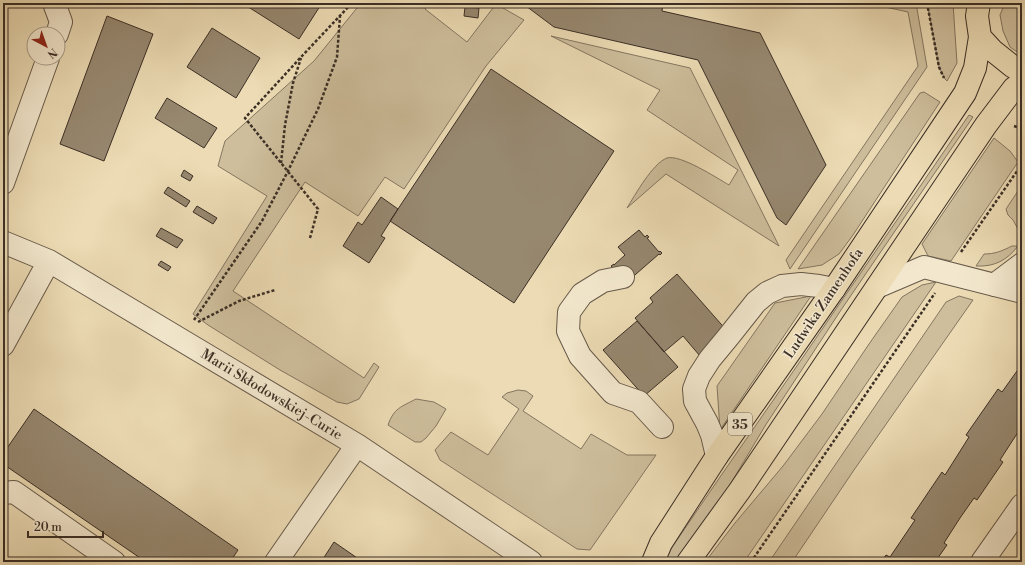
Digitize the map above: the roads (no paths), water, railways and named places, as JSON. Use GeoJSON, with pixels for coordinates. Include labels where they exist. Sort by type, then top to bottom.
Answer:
{"type":"FeatureCollection","features":[{"type":"Feature","properties":{"kind":"main road","name":"35"},"geometry":{"type":"LineString","coordinates":[[979,3],[977,16],[980,37]]}},
{"type":"Feature","properties":{"kind":"main road"},"geometry":{"type":"LineString","coordinates":[[980,37],[992,50],[1022,72]]}},
{"type":"Feature","properties":{"kind":"main road","name":"Ludwika Zamenhofa"},"geometry":{"type":"LineString","coordinates":[[653,562],[661,543],[717,456],[834,289],[965,92],[975,68],[980,37]]}},
{"type":"Feature","properties":{"kind":"main road","name":"35"},"geometry":{"type":"LineString","coordinates":[[688,562],[744,484],[990,120],[1014,88],[1022,82]]}},
{"type":"Feature","properties":{"kind":"street"},"geometry":{"type":"LineString","coordinates":[[54,3],[61,22],[60,26]]}},
{"type":"Feature","properties":{"kind":"street"},"geometry":{"type":"LineString","coordinates":[[3,183],[45,66]]}},
{"type":"Feature","properties":{"kind":"street","name":"Marii Skłodowskiej-Curie"},"geometry":{"type":"LineString","coordinates":[[3,242],[49,261],[357,445],[531,562]]}},
{"type":"Feature","properties":{"kind":"street"},"geometry":{"type":"LineString","coordinates":[[3,345],[49,261]]}},
{"type":"Feature","properties":{"kind":"street"},"geometry":{"type":"LineString","coordinates":[[994,285],[1022,264]]}},
{"type":"Feature","properties":{"kind":"street"},"geometry":{"type":"LineString","coordinates":[[876,288],[924,267],[1022,292]]}},
{"type":"Feature","properties":{"kind":"street"},"geometry":{"type":"LineString","coordinates":[[623,277],[603,282],[582,294],[569,312],[568,331],[580,356],[613,393],[638,402],[662,427]]}},
{"type":"Feature","properties":{"kind":"street"},"geometry":{"type":"LineString","coordinates":[[717,456],[712,435],[696,401],[694,389],[699,376],[710,359],[756,302],[767,293],[782,286],[801,284],[834,289]]}},
{"type":"Feature","properties":{"kind":"street"},"geometry":{"type":"LineString","coordinates":[[276,562],[357,445]]}},
{"type":"Feature","properties":{"kind":"street"},"geometry":{"type":"LineString","coordinates":[[3,493],[14,492],[114,562]]}},
{"type":"Feature","properties":{"kind":"street"},"geometry":{"type":"LineString","coordinates":[[982,562],[1022,505]]}}]}
